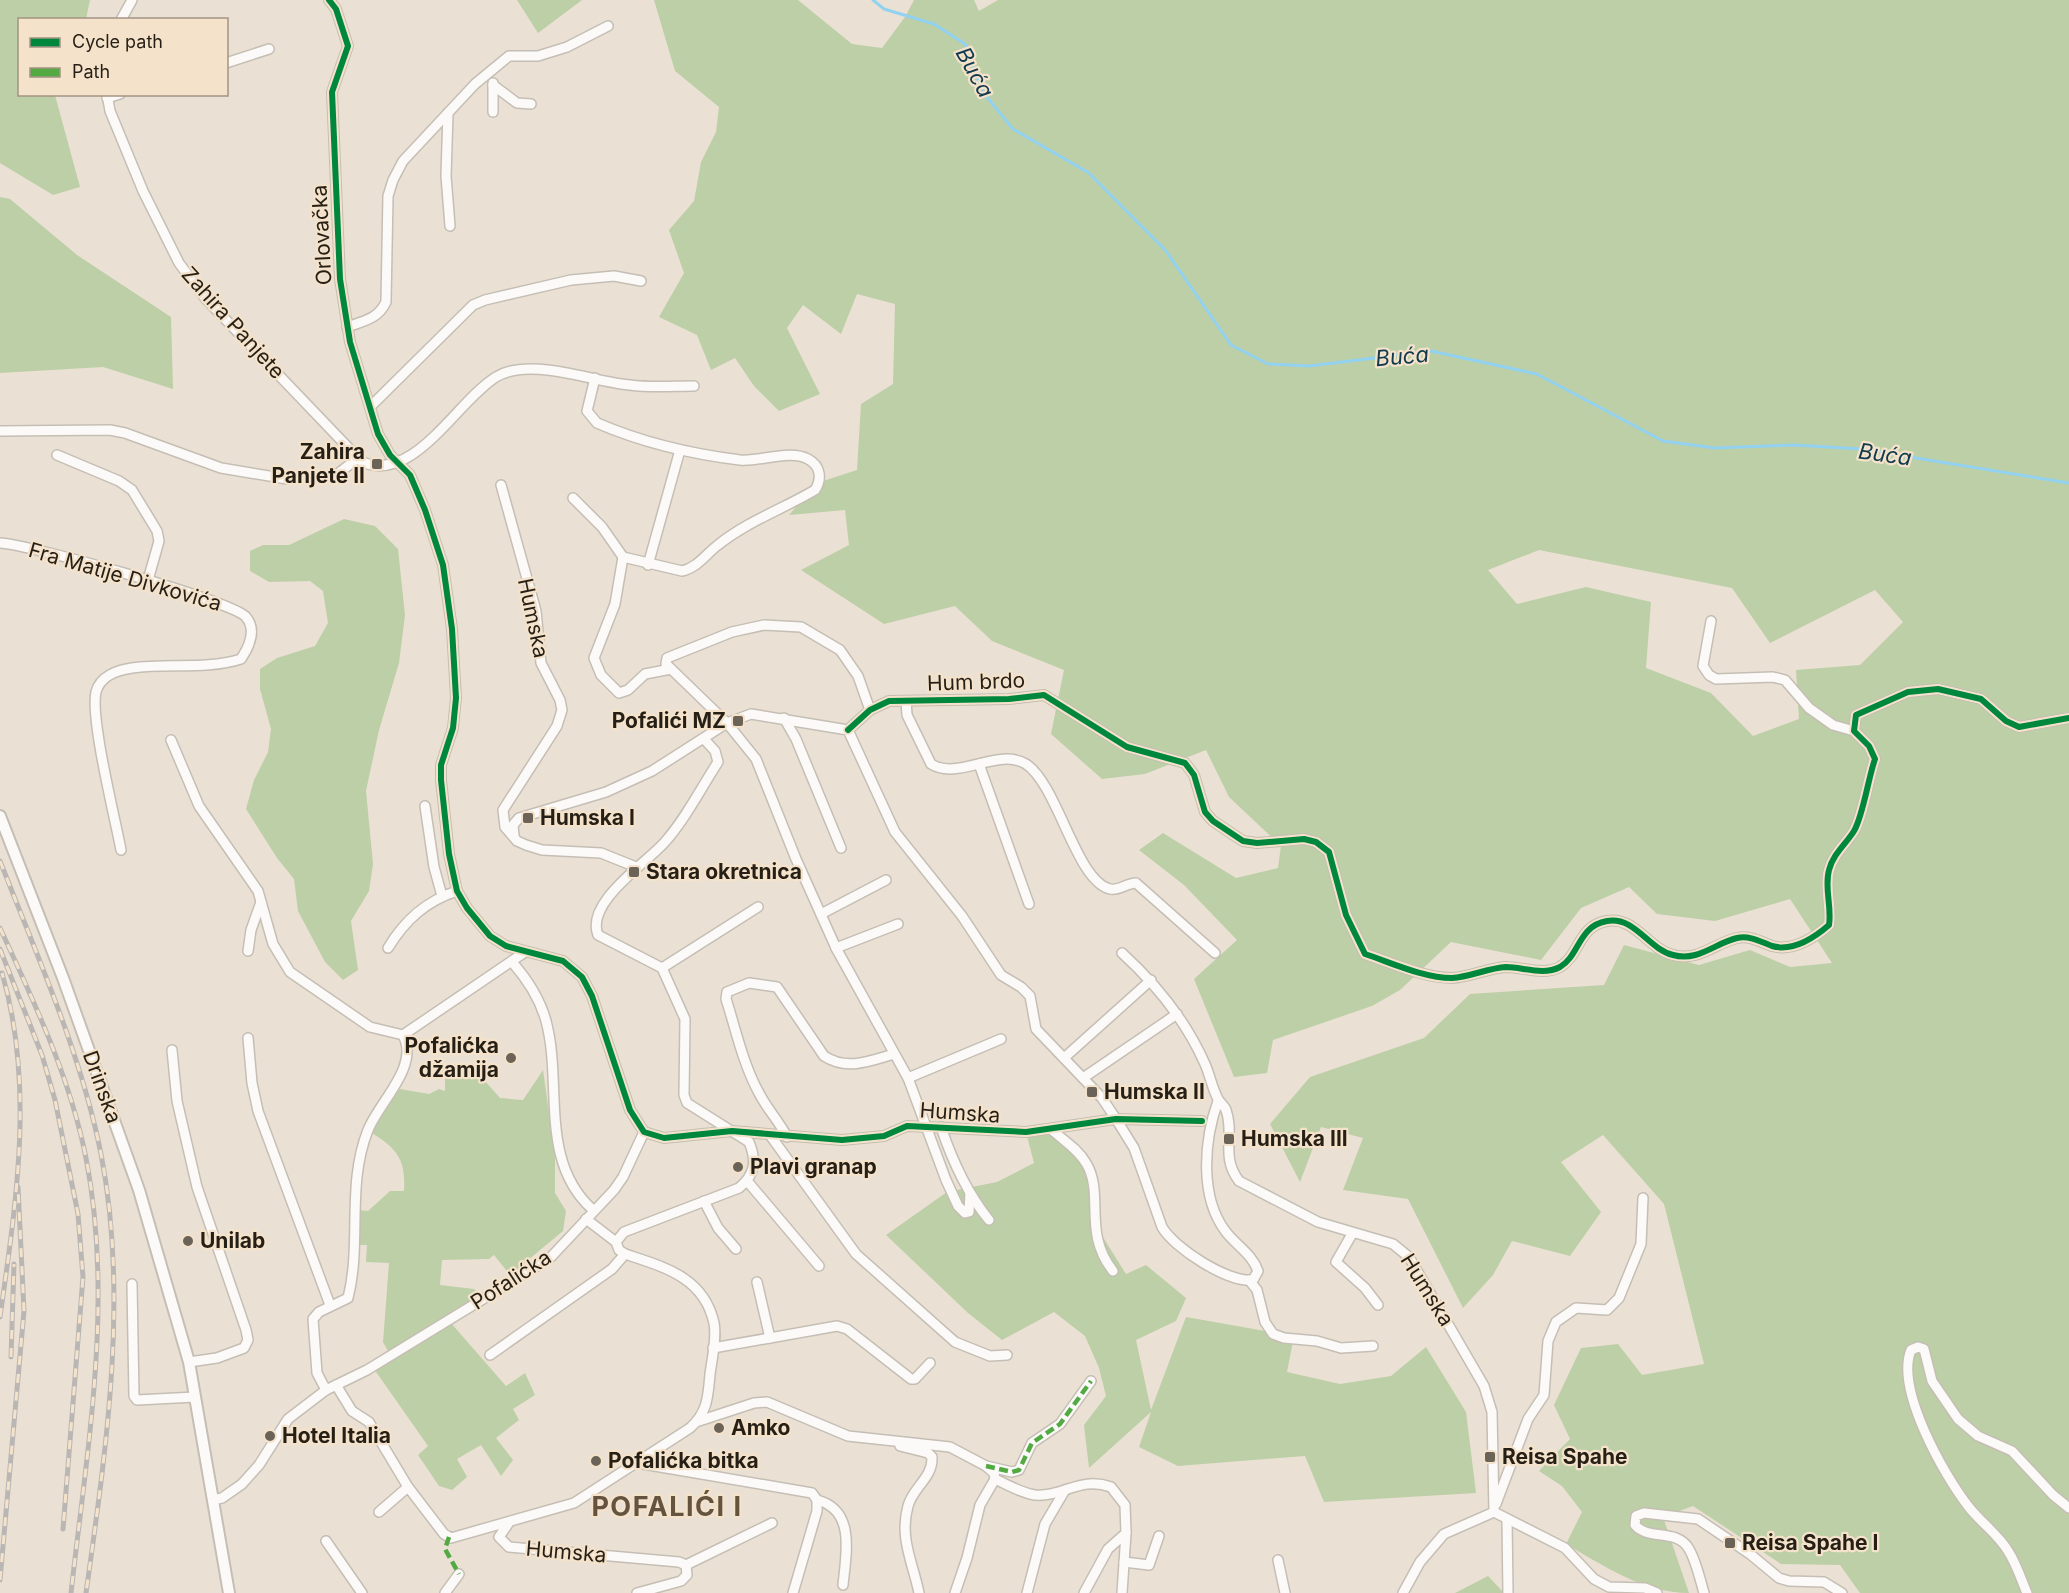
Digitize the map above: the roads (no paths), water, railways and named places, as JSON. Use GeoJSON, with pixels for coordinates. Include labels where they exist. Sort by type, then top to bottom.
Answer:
{"type":"FeatureCollection","features":[{"type":"Feature","properties":{"kind":"main road","name":"Drinska"},"geometry":{"type":"LineString","coordinates":[[0,816],[63,978],[139,1190],[189,1362],[229,1593]]}},
{"type":"Feature","properties":{"kind":"street"},"geometry":{"type":"LineString","coordinates":[[122,18],[132,0]]}},
{"type":"Feature","properties":{"kind":"street","name":"Orlovačka"},"geometry":{"type":"LineString","coordinates":[[329,0],[343,27],[348,46],[332,92],[340,279],[347,327],[381,440],[410,475],[425,510],[442,565],[452,629],[456,698],[453,728],[441,765],[441,780],[449,854],[457,891]]}},
{"type":"Feature","properties":{"kind":"street"},"geometry":{"type":"LineString","coordinates":[[347,327],[373,318],[381,312],[386,303],[388,196],[403,161],[476,84],[509,56],[538,56],[567,47],[608,26]]}},
{"type":"Feature","properties":{"kind":"street"},"geometry":{"type":"LineString","coordinates":[[228,62],[269,49]]}},
{"type":"Feature","properties":{"kind":"street"},"geometry":{"type":"LineString","coordinates":[[492,71],[493,112]]}},
{"type":"Feature","properties":{"kind":"street"},"geometry":{"type":"LineString","coordinates":[[493,84],[517,103],[531,104]]}},
{"type":"Feature","properties":{"kind":"street","name":"Zahira Panjete"},"geometry":{"type":"LineString","coordinates":[[107,96],[142,191],[179,263],[205,298],[358,458]]}},
{"type":"Feature","properties":{"kind":"street"},"geometry":{"type":"LineString","coordinates":[[448,113],[446,176],[450,226]]}},
{"type":"Feature","properties":{"kind":"street"},"geometry":{"type":"LineString","coordinates":[[370,407],[464,313],[479,303],[571,280],[614,276],[641,281]]}},
{"type":"Feature","properties":{"kind":"street"},"geometry":{"type":"LineString","coordinates":[[335,476],[358,458],[373,466],[399,464],[418,450],[484,387],[503,374],[528,369],[629,385],[694,386]]}},
{"type":"Feature","properties":{"kind":"street"},"geometry":{"type":"LineString","coordinates":[[573,498],[602,527],[623,557],[648,565],[682,571],[691,569],[718,544],[764,514],[815,490],[820,482],[815,463],[806,457],[743,460],[680,450],[597,423],[587,411],[595,378]]}},
{"type":"Feature","properties":{"kind":"street"},"geometry":{"type":"LineString","coordinates":[[0,431],[110,430],[125,433],[221,468],[287,479]]}},
{"type":"Feature","properties":{"kind":"street"},"geometry":{"type":"LineString","coordinates":[[648,565],[680,450]]}},
{"type":"Feature","properties":{"kind":"street"},"geometry":{"type":"LineString","coordinates":[[57,455],[119,481],[132,490],[157,531],[159,541],[148,580]]}},
{"type":"Feature","properties":{"kind":"street","name":"Humska"},"geometry":{"type":"LineString","coordinates":[[501,485],[536,611],[541,663],[560,700],[562,710],[556,726],[503,810],[505,827],[514,836]]}},
{"type":"Feature","properties":{"kind":"street","name":"Fra Matije Divkovića"},"geometry":{"type":"LineString","coordinates":[[0,543],[148,580],[230,608],[245,616],[252,629],[249,646],[242,659],[224,664],[131,668],[107,676],[96,690],[97,723],[122,850]]}},
{"type":"Feature","properties":{"kind":"street"},"geometry":{"type":"LineString","coordinates":[[623,557],[615,604],[594,658],[601,675],[619,693],[628,690],[645,674],[671,669]]}},
{"type":"Feature","properties":{"kind":"street"},"geometry":{"type":"LineString","coordinates":[[1711,621],[1703,666],[1709,675],[1716,679],[1773,676],[1785,680],[1809,708],[1833,725],[1854,731],[1856,715],[1908,692],[1938,689],[1981,699],[2006,721],[2019,727],[2069,718]]}},
{"type":"Feature","properties":{"kind":"street"},"geometry":{"type":"LineString","coordinates":[[671,669],[666,664],[667,658],[672,654],[732,632],[764,625],[801,627],[840,650],[858,676],[870,710]]}},
{"type":"Feature","properties":{"kind":"street","name":"Humska"},"geometry":{"type":"LineString","coordinates":[[671,669],[727,723],[756,759],[836,948],[908,1078],[946,1180],[958,1206],[965,1213],[969,1212],[970,1193]]}},
{"type":"Feature","properties":{"kind":"street","name":"Hum brdo"},"geometry":{"type":"LineString","coordinates":[[848,730],[870,710],[889,701],[1009,699],[1044,695],[1127,747],[1185,763],[1194,775],[1205,813],[1243,841],[1257,843],[1304,839],[1316,842],[1329,852],[1346,915],[1365,954],[1430,974],[1452,978],[1506,967],[1542,971],[1555,969],[1567,961],[1580,939],[1594,926],[1607,921],[1620,920],[1628,924],[1660,951],[1676,956],[1698,956],[1738,938],[1755,938],[1774,946],[1787,948],[1805,942],[1829,925],[1832,910],[1828,891],[1828,870],[1837,853],[1854,831],[1875,759],[1869,746],[1854,731]]}},
{"type":"Feature","properties":{"kind":"street","name":"Hum brdo"},"geometry":{"type":"LineString","coordinates":[[906,701],[907,715],[931,764],[938,768],[1008,760],[1027,765],[1042,782],[1089,871],[1110,889],[1136,883],[1215,953]]}},
{"type":"Feature","properties":{"kind":"street"},"geometry":{"type":"LineString","coordinates":[[636,867],[601,853],[542,850],[517,842],[513,825],[519,818],[606,792],[652,771],[727,723],[751,714],[848,730],[895,832],[962,916],[1001,975],[1021,987],[1030,996],[1036,1029],[1102,1098],[1116,1119],[1134,1148],[1168,1239],[1198,1261],[1249,1280],[1257,1290],[1265,1322],[1273,1334],[1284,1338],[1317,1341],[1341,1348],[1373,1346]]}},
{"type":"Feature","properties":{"kind":"street"},"geometry":{"type":"LineString","coordinates":[[784,718],[796,739],[841,848]]}},
{"type":"Feature","properties":{"kind":"street"},"geometry":{"type":"LineString","coordinates":[[704,739],[715,751],[718,762],[664,843],[636,867],[596,917],[595,927],[598,935],[663,968],[758,907]]}},
{"type":"Feature","properties":{"kind":"street"},"geometry":{"type":"LineString","coordinates":[[171,740],[199,806],[248,874],[261,900],[273,944],[290,972],[370,1027],[403,1035],[525,952]]}},
{"type":"Feature","properties":{"kind":"street"},"geometry":{"type":"LineString","coordinates":[[979,764],[1029,904]]}},
{"type":"Feature","properties":{"kind":"street"},"geometry":{"type":"LineString","coordinates":[[425,806],[434,867],[442,896]]}},
{"type":"Feature","properties":{"kind":"street"},"geometry":{"type":"LineString","coordinates":[[821,914],[886,880]]}},
{"type":"Feature","properties":{"kind":"street"},"geometry":{"type":"LineString","coordinates":[[388,948],[400,929],[419,910],[442,896],[457,891],[467,908],[490,936],[506,946],[562,961],[582,977],[598,1014],[630,1110],[644,1132],[664,1138],[732,1131]]}},
{"type":"Feature","properties":{"kind":"street"},"geometry":{"type":"LineString","coordinates":[[248,951],[251,930],[261,900]]}},
{"type":"Feature","properties":{"kind":"street"},"geometry":{"type":"LineString","coordinates":[[836,948],[898,924]]}},
{"type":"Feature","properties":{"kind":"street","name":"Humska"},"geometry":{"type":"LineString","coordinates":[[1122,953],[1151,980],[1177,1014],[1205,1063],[1218,1101],[1226,1112],[1227,1154],[1231,1171],[1239,1181],[1318,1222],[1402,1249],[1485,1386],[1492,1412],[1494,1511]]}},
{"type":"Feature","properties":{"kind":"street"},"geometry":{"type":"LineString","coordinates":[[512,962],[525,976],[546,1022],[556,1141],[565,1168],[593,1210]]}},
{"type":"Feature","properties":{"kind":"street","name":"Humska"},"geometry":{"type":"LineString","coordinates":[[663,968],[685,1019],[684,1095],[687,1103],[694,1109],[716,1119],[749,1142],[754,1153],[755,1165],[747,1182]]}},
{"type":"Feature","properties":{"kind":"street"},"geometry":{"type":"LineString","coordinates":[[1065,1058],[1151,980]]}},
{"type":"Feature","properties":{"kind":"street"},"geometry":{"type":"LineString","coordinates":[[787,1137],[782,1126],[770,1113],[747,1067],[726,999],[727,992],[749,983],[777,987],[824,1056],[833,1062],[858,1064],[894,1054]]}},
{"type":"Feature","properties":{"kind":"street"},"geometry":{"type":"LineString","coordinates":[[1083,1078],[1177,1014]]}},
{"type":"Feature","properties":{"kind":"street"},"geometry":{"type":"LineString","coordinates":[[326,1390],[317,1373],[313,1319],[330,1305],[348,1298],[353,1260],[355,1180],[368,1129],[400,1075],[408,1049],[403,1035]]}},
{"type":"Feature","properties":{"kind":"street"},"geometry":{"type":"LineString","coordinates":[[248,1038],[252,1083],[258,1111],[330,1305]]}},
{"type":"Feature","properties":{"kind":"street","name":"Humska"},"geometry":{"type":"LineString","coordinates":[[908,1078],[1001,1039]]}},
{"type":"Feature","properties":{"kind":"street"},"geometry":{"type":"LineString","coordinates":[[172,1050],[177,1101],[197,1187],[235,1294],[248,1340],[244,1348],[232,1353],[189,1362]]}},
{"type":"Feature","properties":{"kind":"street"},"geometry":{"type":"LineString","coordinates":[[1218,1101],[1210,1122],[1208,1174],[1210,1202],[1227,1233],[1255,1263],[1257,1276],[1249,1280]]}},
{"type":"Feature","properties":{"kind":"street","name":"Humska"},"geometry":{"type":"LineString","coordinates":[[732,1131],[787,1137],[865,1139],[884,1136],[907,1126],[1010,1133],[1052,1130],[1116,1119],[1202,1121]]}},
{"type":"Feature","properties":{"kind":"street","name":"Humska"},"geometry":{"type":"LineString","coordinates":[[941,1127],[949,1152],[970,1193],[989,1220]]}},
{"type":"Feature","properties":{"kind":"street"},"geometry":{"type":"LineString","coordinates":[[1052,1130],[1075,1149],[1086,1163],[1092,1179],[1097,1240],[1102,1257],[1113,1271]]}},
{"type":"Feature","properties":{"kind":"street","name":"Pofalićka"},"geometry":{"type":"LineString","coordinates":[[213,1500],[222,1498],[242,1484],[259,1465],[288,1419],[326,1390],[366,1370],[550,1258],[623,1177],[644,1132]]}},
{"type":"Feature","properties":{"kind":"street"},"geometry":{"type":"LineString","coordinates":[[770,1135],[856,1254],[955,1342],[990,1356],[1007,1355]]}},
{"type":"Feature","properties":{"kind":"street"},"geometry":{"type":"LineString","coordinates":[[616,1242],[624,1232],[740,1188],[747,1182],[819,1266]]}},
{"type":"Feature","properties":{"kind":"street"},"geometry":{"type":"LineString","coordinates":[[1403,1593],[1420,1562],[1444,1534],[1494,1511],[1528,1419],[1539,1407],[1544,1395],[1548,1341],[1556,1322],[1576,1308],[1607,1310],[1619,1298],[1641,1244],[1643,1198]]}},
{"type":"Feature","properties":{"kind":"street"},"geometry":{"type":"LineString","coordinates":[[704,1201],[718,1228],[736,1249]]}},
{"type":"Feature","properties":{"kind":"street"},"geometry":{"type":"LineString","coordinates":[[586,1219],[616,1242],[619,1250],[625,1254],[672,1269],[690,1281],[708,1305],[715,1325],[713,1348],[707,1402],[703,1415],[697,1422]]}},
{"type":"Feature","properties":{"kind":"street"},"geometry":{"type":"LineString","coordinates":[[1352,1234],[1336,1262],[1365,1288],[1378,1305]]}},
{"type":"Feature","properties":{"kind":"street"},"geometry":{"type":"LineString","coordinates":[[490,1355],[612,1269],[625,1254]]}},
{"type":"Feature","properties":{"kind":"street"},"geometry":{"type":"LineString","coordinates":[[757,1282],[770,1338]]}},
{"type":"Feature","properties":{"kind":"street"},"geometry":{"type":"LineString","coordinates":[[132,1284],[134,1396],[137,1400],[195,1397]]}},
{"type":"Feature","properties":{"kind":"street"},"geometry":{"type":"LineString","coordinates":[[713,1348],[837,1326],[847,1329],[911,1379],[915,1379],[930,1363]]}},
{"type":"Feature","properties":{"kind":"street"},"geometry":{"type":"LineString","coordinates":[[2027,1593],[2010,1552],[1968,1506],[1932,1450],[1912,1394],[1909,1361],[1911,1350],[1918,1347],[1924,1349],[1932,1381],[1958,1419],[1978,1436],[2012,1451],[2053,1496],[2069,1508]]}},
{"type":"Feature","properties":{"kind":"street"},"geometry":{"type":"LineString","coordinates":[[893,1442],[943,1445],[986,1466],[1012,1472],[1019,1470],[1032,1443],[1060,1424],[1091,1381]]}},
{"type":"Feature","properties":{"kind":"street"},"geometry":{"type":"LineString","coordinates":[[336,1385],[351,1411],[369,1422],[408,1487],[449,1537],[508,1524]]}},
{"type":"Feature","properties":{"kind":"street","name":"Humska"},"geometry":{"type":"LineString","coordinates":[[686,1565],[679,1562],[509,1547],[504,1545],[499,1537],[508,1524],[574,1503],[697,1422],[754,1403],[767,1402],[840,1434],[893,1442]]}},
{"type":"Feature","properties":{"kind":"street"},"geometry":{"type":"LineString","coordinates":[[893,1442],[930,1454],[932,1457],[930,1473],[909,1502],[905,1532],[906,1550],[919,1593]]}},
{"type":"Feature","properties":{"kind":"street"},"geometry":{"type":"LineString","coordinates":[[637,1463],[807,1491],[817,1500],[834,1508],[846,1531],[843,1586]]}},
{"type":"Feature","properties":{"kind":"street"},"geometry":{"type":"LineString","coordinates":[[956,1592],[980,1505],[995,1479],[994,1473],[986,1466]]}},
{"type":"Feature","properties":{"kind":"street"},"geometry":{"type":"LineString","coordinates":[[995,1479],[1037,1495],[1065,1490],[1086,1482],[1100,1483],[1115,1489],[1125,1505],[1126,1533],[1122,1593]]}},
{"type":"Feature","properties":{"kind":"street"},"geometry":{"type":"LineString","coordinates":[[379,1512],[408,1487]]}},
{"type":"Feature","properties":{"kind":"street"},"geometry":{"type":"LineString","coordinates":[[1026,1593],[1045,1524],[1065,1490]]}},
{"type":"Feature","properties":{"kind":"street"},"geometry":{"type":"LineString","coordinates":[[793,1593],[817,1511],[817,1500]]}},
{"type":"Feature","properties":{"kind":"street"},"geometry":{"type":"LineString","coordinates":[[1494,1511],[1507,1520],[1565,1548],[1594,1579],[1609,1587],[1645,1588],[1657,1593]]}},
{"type":"Feature","properties":{"kind":"street"},"geometry":{"type":"LineString","coordinates":[[1704,1593],[1689,1548],[1684,1542],[1673,1536],[1641,1530],[1635,1525],[1636,1516],[1644,1513],[1698,1519],[1750,1554],[1779,1578],[1789,1581],[1824,1582],[1842,1593]]}},
{"type":"Feature","properties":{"kind":"street"},"geometry":{"type":"LineString","coordinates":[[1507,1520],[1508,1593]]}},
{"type":"Feature","properties":{"kind":"street"},"geometry":{"type":"LineString","coordinates":[[637,1593],[681,1581],[687,1575],[686,1565],[772,1523]]}},
{"type":"Feature","properties":{"kind":"street"},"geometry":{"type":"LineString","coordinates":[[1084,1593],[1108,1549],[1126,1533]]}},
{"type":"Feature","properties":{"kind":"street"},"geometry":{"type":"LineString","coordinates":[[1124,1562],[1149,1565],[1160,1536]]}},
{"type":"Feature","properties":{"kind":"street"},"geometry":{"type":"LineString","coordinates":[[326,1541],[362,1593]]}},
{"type":"Feature","properties":{"kind":"street"},"geometry":{"type":"LineString","coordinates":[[1278,1560],[1285,1593]]}},
{"type":"Feature","properties":{"kind":"street"},"geometry":{"type":"LineString","coordinates":[[445,1593],[459,1574]]}},
{"type":"Feature","properties":{"kind":"waterway","name":"Buća"},"geometry":{"type":"LineString","coordinates":[[873,0],[884,9],[934,24],[965,44],[981,90],[1013,129],[1089,173],[1166,251],[1231,345],[1268,364],[1309,366],[1431,351],[1537,374],[1663,441],[1715,448],[1794,445],[1861,449],[2069,483]]}},
{"type":"Feature","properties":{"kind":"railway"},"geometry":{"type":"LineString","coordinates":[[0,861],[57,1005],[82,1079],[101,1154],[109,1208],[114,1318],[112,1374],[101,1484],[86,1593]]}},
{"type":"Feature","properties":{"kind":"railway"},"geometry":{"type":"LineString","coordinates":[[0,928],[50,1040],[71,1098],[86,1158],[94,1212],[98,1266],[95,1375],[71,1593]]}},
{"type":"Feature","properties":{"kind":"railway"},"geometry":{"type":"LineString","coordinates":[[0,949],[42,1055],[55,1100],[78,1214],[83,1277],[63,1529]]}},
{"type":"Feature","properties":{"kind":"railway"},"geometry":{"type":"LineString","coordinates":[[0,1317],[16,1188],[20,1101],[18,1058],[12,1016],[2,973]]}},
{"type":"Feature","properties":{"kind":"railway"},"geometry":{"type":"LineString","coordinates":[[0,1580],[24,1311],[18,1187]]}},
{"type":"Feature","properties":{"kind":"railway"},"geometry":{"type":"LineString","coordinates":[[11,1357],[14,1264]]}},
{"type":"Feature","properties":{"kind":"place","name":"Zahira Panjete II"},"geometry":{"type":"Point","coordinates":[377,464]}},
{"type":"Feature","properties":{"kind":"place","name":"Pofalići MZ"},"geometry":{"type":"Point","coordinates":[738,721]}},
{"type":"Feature","properties":{"kind":"place","name":"Humska I"},"geometry":{"type":"Point","coordinates":[528,818]}},
{"type":"Feature","properties":{"kind":"place","name":"Stara okretnica"},"geometry":{"type":"Point","coordinates":[634,872]}},
{"type":"Feature","properties":{"kind":"place","name":"Pofalićka džamija"},"geometry":{"type":"Point","coordinates":[511,1058]}},
{"type":"Feature","properties":{"kind":"place","name":"Humska II"},"geometry":{"type":"Point","coordinates":[1092,1092]}},
{"type":"Feature","properties":{"kind":"place","name":"Humska III"},"geometry":{"type":"Point","coordinates":[1229,1139]}},
{"type":"Feature","properties":{"kind":"place","name":"Plavi granap"},"geometry":{"type":"Point","coordinates":[738,1167]}},
{"type":"Feature","properties":{"kind":"place","name":"Unilab"},"geometry":{"type":"Point","coordinates":[188,1241]}},
{"type":"Feature","properties":{"kind":"place","name":"Amko"},"geometry":{"type":"Point","coordinates":[719,1428]}},
{"type":"Feature","properties":{"kind":"place","name":"Hotel Italia"},"geometry":{"type":"Point","coordinates":[270,1436]}},
{"type":"Feature","properties":{"kind":"place","name":"Reisa Spahe"},"geometry":{"type":"Point","coordinates":[1490,1457]}},
{"type":"Feature","properties":{"kind":"place","name":"Pofalićka bitka"},"geometry":{"type":"Point","coordinates":[596,1461]}},
{"type":"Feature","properties":{"kind":"place","name":"Reisa Spahe I"},"geometry":{"type":"Point","coordinates":[1730,1543]}},
{"type":"Feature","properties":{"kind":"district","name":"POFALIĆI I"},"geometry":{"type":"Point","coordinates":[667,1507]}}]}
